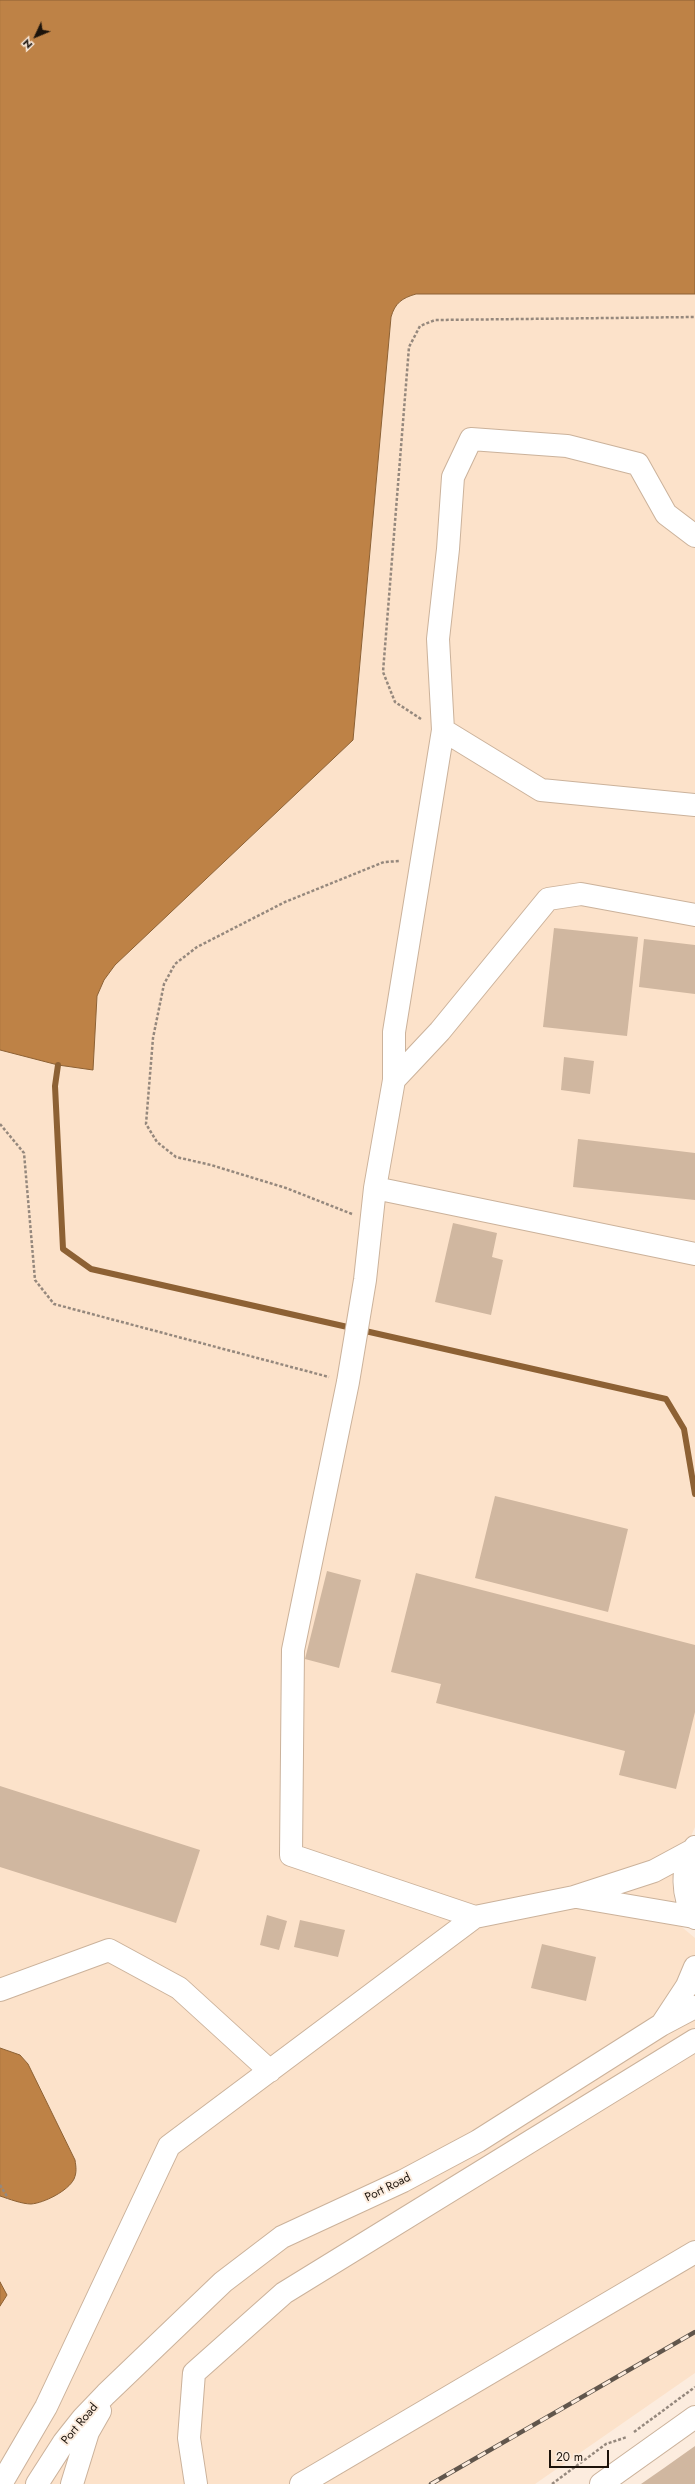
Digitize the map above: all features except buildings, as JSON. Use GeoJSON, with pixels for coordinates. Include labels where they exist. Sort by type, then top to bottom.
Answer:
{"type":"FeatureCollection","features":[{"type":"Feature","properties":{"kind":"street"},"geometry":{"type":"LineString","coordinates":[[474,1917],[291,1855],[293,1650],[348,1382],[365,1280],[375,1188],[394,1080],[394,1032],[443,730],[438,639],[448,549],[453,477],[472,439],[567,446],[638,464],[666,514],[695,536]]}},
{"type":"Feature","properties":{"kind":"street"},"geometry":{"type":"LineString","coordinates":[[443,730],[541,790],[695,805]]}},
{"type":"Feature","properties":{"kind":"street"},"geometry":{"type":"LineString","coordinates":[[394,1080],[440,1031],[548,899],[581,894],[695,915]]}},
{"type":"Feature","properties":{"kind":"street"},"geometry":{"type":"LineString","coordinates":[[375,1188],[695,1254]]}},
{"type":"Feature","properties":{"kind":"street"},"geometry":{"type":"LineString","coordinates":[[1,2484],[46,2406],[169,2146],[474,1917],[574,1896],[654,1871],[694,1849]]}},
{"type":"Feature","properties":{"kind":"street"},"geometry":{"type":"LineString","coordinates":[[694,1849],[686,1867],[684,1886],[687,1902],[694,1917]]}},
{"type":"Feature","properties":{"kind":"street"},"geometry":{"type":"LineString","coordinates":[[574,1896],[694,1917]]}},
{"type":"Feature","properties":{"kind":"street"},"geometry":{"type":"LineString","coordinates":[[0,1990],[109,1950],[179,1988],[270,2071]]}},
{"type":"Feature","properties":{"kind":"street","name":"Port Road"},"geometry":{"type":"LineString","coordinates":[[661,2025],[687,1986],[695,1967]]}},
{"type":"Feature","properties":{"kind":"street","name":"Port Road"},"geometry":{"type":"LineString","coordinates":[[37,2484],[83,2418],[130,2370],[223,2282],[282,2237],[403,2181],[478,2141],[661,2025],[695,2007]]}},
{"type":"Feature","properties":{"kind":"street"},"geometry":{"type":"LineString","coordinates":[[196,2484],[189,2438],[194,2373],[284,2293],[695,2040]]}},
{"type":"Feature","properties":{"kind":"street"},"geometry":{"type":"LineString","coordinates":[[301,2484],[695,2252]]}},
{"type":"Feature","properties":{"kind":"street","name":"Port Road"},"geometry":{"type":"LineString","coordinates":[[72,2484],[88,2432],[102,2406],[130,2370]]}},
{"type":"Feature","properties":{"kind":"street"},"geometry":{"type":"LineString","coordinates":[[601,2484],[695,2417]]}},
{"type":"Feature","properties":{"kind":"path"},"geometry":{"type":"LineString","coordinates":[[371,1222],[286,1188],[211,1165],[176,1157],[157,1142],[146,1124],[153,1038],[164,984],[175,964],[197,947],[286,902],[384,862],[422,860]]}},
{"type":"Feature","properties":{"kind":"path"},"geometry":{"type":"LineString","coordinates":[[0,1124],[24,1153],[35,1280],[54,1304],[348,1382]]}},
{"type":"Feature","properties":{"kind":"path"},"geometry":{"type":"LineString","coordinates":[[0,2185],[8,2198]]}},
{"type":"Feature","properties":{"kind":"path"},"geometry":{"type":"LineString","coordinates":[[552,2484],[606,2444],[626,2438],[695,2387]]}},
{"type":"Feature","properties":{"kind":"shaded area"},"geometry":{"type":"Polygon","coordinates":[[[0,0],[695,0],[695,294],[416,294],[403,299],[397,305],[391,317],[353,740],[115,965],[104,980],[97,996],[93,1070],[58,1065],[0,1050],[0,0]]]}},
{"type":"Feature","properties":{"kind":"shaded area"},"geometry":{"type":"Polygon","coordinates":[[[416,294],[695,294],[695,1827],[672,1880],[677,1923],[695,1938],[695,2373],[535,2484],[0,2484],[0,2306],[7,2295],[0,2282],[0,2196],[30,2204],[45,2200],[76,2171],[75,2160],[28,2064],[20,2055],[0,2048],[0,1050],[93,1070],[97,996],[104,980],[115,965],[353,740],[391,317],[395,305],[406,297],[416,294]]]}},
{"type":"Feature","properties":{"kind":"shaded area"},"geometry":{"type":"Polygon","coordinates":[[[0,2048],[20,2055],[28,2064],[75,2160],[76,2174],[67,2188],[49,2199],[36,2203],[24,2203],[0,2196],[0,2048]]]}},
{"type":"Feature","properties":{"kind":"shaded area"},"geometry":{"type":"Polygon","coordinates":[[[0,2282],[7,2295],[0,2306],[0,2282]]]}},
{"type":"Feature","properties":{"kind":"waterway"},"geometry":{"type":"LineString","coordinates":[[58,1065],[55,1086],[63,1249],[91,1269],[666,1399],[684,1429],[695,1494]]}},
{"type":"Feature","properties":{"kind":"railway"},"geometry":{"type":"LineString","coordinates":[[431,2484],[695,2332]]}}]}
